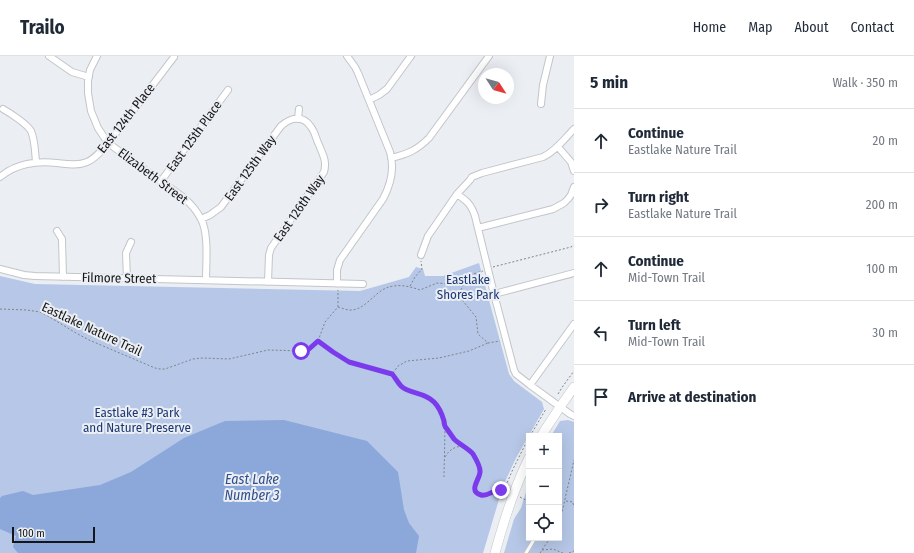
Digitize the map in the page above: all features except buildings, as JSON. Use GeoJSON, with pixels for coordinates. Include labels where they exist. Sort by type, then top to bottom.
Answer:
{"type":"FeatureCollection","features":[{"type":"Feature","properties":{"kind":"main road"},"geometry":{"type":"LineString","coordinates":[[543,433],[574,387]]}},
{"type":"Feature","properties":{"kind":"main road"},"geometry":{"type":"LineString","coordinates":[[495,553],[513,494],[526,465]]}},
{"type":"Feature","properties":{"kind":"street"},"geometry":{"type":"LineString","coordinates":[[49,56],[72,72],[89,76]]}},
{"type":"Feature","properties":{"kind":"street","name":"Elizabeth Street"},"geometry":{"type":"LineString","coordinates":[[97,56],[90,70],[88,93],[89,106],[95,123],[108,142],[174,189],[188,201],[201,219],[206,238],[206,280]]}},
{"type":"Feature","properties":{"kind":"street"},"geometry":{"type":"LineString","coordinates":[[338,284],[337,270],[340,260],[380,204],[388,190],[392,173],[391,158],[369,100],[358,73],[347,56]]}},
{"type":"Feature","properties":{"kind":"street"},"geometry":{"type":"LineString","coordinates":[[369,100],[379,96],[387,89],[411,56]]}},
{"type":"Feature","properties":{"kind":"street"},"geometry":{"type":"LineString","coordinates":[[391,158],[402,156],[415,150],[429,138],[489,56]]}},
{"type":"Feature","properties":{"kind":"street"},"geometry":{"type":"LineString","coordinates":[[541,104],[543,85],[550,56]]}},
{"type":"Feature","properties":{"kind":"street","name":"East 124th Place"},"geometry":{"type":"LineString","coordinates":[[0,177],[15,167],[25,164],[36,162],[74,165],[82,164],[94,158],[174,57]]}},
{"type":"Feature","properties":{"kind":"street","name":"East 125th Place"},"geometry":{"type":"LineString","coordinates":[[161,181],[228,90]]}},
{"type":"Feature","properties":{"kind":"street"},"geometry":{"type":"LineString","coordinates":[[3,109],[30,130],[34,140],[36,162]]}},
{"type":"Feature","properties":{"kind":"street"},"geometry":{"type":"LineString","coordinates":[[298,119],[299,109]]}},
{"type":"Feature","properties":{"kind":"street","name":"East 125th Way"},"geometry":{"type":"LineString","coordinates":[[201,219],[215,212],[221,207],[281,126],[290,120],[298,119]]}},
{"type":"Feature","properties":{"kind":"street","name":"East 126th Way"},"geometry":{"type":"LineString","coordinates":[[268,282],[268,256],[271,248],[319,182],[325,168],[325,160],[312,130],[308,124],[298,119]]}},
{"type":"Feature","properties":{"kind":"street"},"geometry":{"type":"LineString","coordinates":[[421,254],[428,236],[457,194],[476,175],[543,157],[558,147],[574,129]]}},
{"type":"Feature","properties":{"kind":"street"},"geometry":{"type":"LineString","coordinates":[[558,147],[571,162],[574,171]]}},
{"type":"Feature","properties":{"kind":"street"},"geometry":{"type":"LineString","coordinates":[[478,228],[558,207],[568,199],[574,187]]}},
{"type":"Feature","properties":{"kind":"street"},"geometry":{"type":"LineString","coordinates":[[457,194],[472,207],[516,374],[574,416]]}},
{"type":"Feature","properties":{"kind":"street"},"geometry":{"type":"LineString","coordinates":[[57,230],[62,239],[63,277]]}},
{"type":"Feature","properties":{"kind":"street"},"geometry":{"type":"LineString","coordinates":[[127,279],[126,253],[131,242]]}},
{"type":"Feature","properties":{"kind":"street","name":"Filmore Street"},"geometry":{"type":"LineString","coordinates":[[0,269],[30,276],[363,284]]}},
{"type":"Feature","properties":{"kind":"street"},"geometry":{"type":"LineString","coordinates":[[494,294],[574,273]]}},
{"type":"Feature","properties":{"kind":"street"},"geometry":{"type":"LineString","coordinates":[[530,385],[574,324]]}},
{"type":"Feature","properties":{"kind":"lane"},"geometry":{"type":"LineString","coordinates":[[526,553],[533,541]]}},
{"type":"Feature","properties":{"kind":"path"},"geometry":{"type":"LineString","coordinates":[[338,307],[355,310],[363,306],[384,289],[394,286],[410,287],[420,290],[437,283],[451,284],[466,276],[488,269],[574,245]]}},
{"type":"Feature","properties":{"kind":"path"},"geometry":{"type":"LineString","coordinates":[[410,287],[415,277],[422,269],[421,254]]}},
{"type":"Feature","properties":{"kind":"path"},"geometry":{"type":"LineString","coordinates":[[466,276],[461,290],[463,301],[476,317],[478,334],[488,343]]}},
{"type":"Feature","properties":{"kind":"path"},"geometry":{"type":"LineString","coordinates":[[338,284],[338,307],[325,322],[318,341],[349,362],[392,374],[406,390],[424,395],[434,402],[440,411],[445,428],[444,477]]}},
{"type":"Feature","properties":{"kind":"path","name":"Eastlake Nature Trail"},"geometry":{"type":"LineString","coordinates":[[0,309],[40,312],[89,340],[160,369],[165,369],[194,359],[229,359],[268,350],[301,351],[309,349],[318,341]]}},
{"type":"Feature","properties":{"kind":"path"},"geometry":{"type":"LineString","coordinates":[[392,374],[398,366],[407,361],[439,358],[469,351],[488,343],[506,340]]}},
{"type":"Feature","properties":{"kind":"path"},"geometry":{"type":"LineString","coordinates":[[558,394],[574,371]]}},
{"type":"Feature","properties":{"kind":"path"},"geometry":{"type":"LineString","coordinates":[[531,433],[546,409]]}},
{"type":"Feature","properties":{"kind":"path"},"geometry":{"type":"LineString","coordinates":[[445,428],[454,439],[470,451],[474,456],[480,469],[480,474],[475,487],[478,493],[483,495],[497,489],[504,491],[526,443]]}},
{"type":"Feature","properties":{"kind":"path"},"geometry":{"type":"LineString","coordinates":[[445,457],[453,448],[464,446]]}},
{"type":"Feature","properties":{"kind":"path"},"geometry":{"type":"LineString","coordinates":[[562,512],[574,460]]}},
{"type":"Feature","properties":{"kind":"path"},"geometry":{"type":"LineString","coordinates":[[574,499],[574,507]]}},
{"type":"Feature","properties":{"kind":"path"},"geometry":{"type":"LineString","coordinates":[[565,500],[573,502]]}},
{"type":"Feature","properties":{"kind":"path"},"geometry":{"type":"LineString","coordinates":[[540,553],[548,541]]}},
{"type":"Feature","properties":{"kind":"path"},"geometry":{"type":"LineString","coordinates":[[542,550],[553,549],[563,553]]}},
{"type":"Feature","properties":{"kind":"path"},"geometry":{"type":"LineString","coordinates":[[569,553],[574,551]]}},
{"type":"Feature","properties":{"kind":"green space","name":"Eastlake #3 Park and Nature Preserve"},"geometry":{"type":"Polygon","coordinates":[[[479,263],[509,374],[514,381],[542,402],[544,409],[530,433],[526,433],[526,440],[503,486],[483,553],[0,553],[0,276],[35,284],[360,291],[409,277],[416,267],[423,269],[425,276],[443,276],[479,263]]]}},
{"type":"Feature","properties":{"kind":"green space"},"geometry":{"type":"Polygon","coordinates":[[[568,420],[574,422],[574,553],[504,553],[514,519],[521,508],[526,492],[526,541],[562,541],[562,433],[553,433],[560,421],[568,420]]]}},
{"type":"Feature","properties":{"kind":"water","name":"East Lake Number 3"},"geometry":{"type":"Polygon","coordinates":[[[284,420],[367,441],[398,472],[404,510],[409,523],[419,536],[416,553],[18,553],[13,547],[16,536],[0,529],[0,498],[2,496],[23,491],[33,495],[100,485],[131,472],[184,438],[225,421],[284,420]]]}},
{"type":"Feature","properties":{"kind":"route"},"geometry":{"type":"LineString","coordinates":[[301,351],[309,349],[318,341],[349,362],[392,374],[406,390],[429,398],[434,402],[440,411],[445,428],[454,439],[470,451],[474,456],[480,471],[480,476],[475,485],[477,492],[483,495],[497,489],[501,490]]}},
{"type":"Feature","properties":{"kind":"park label","name":"Eastlake Shores Park"},"geometry":{"type":"Point","coordinates":[468,286]}}]}
